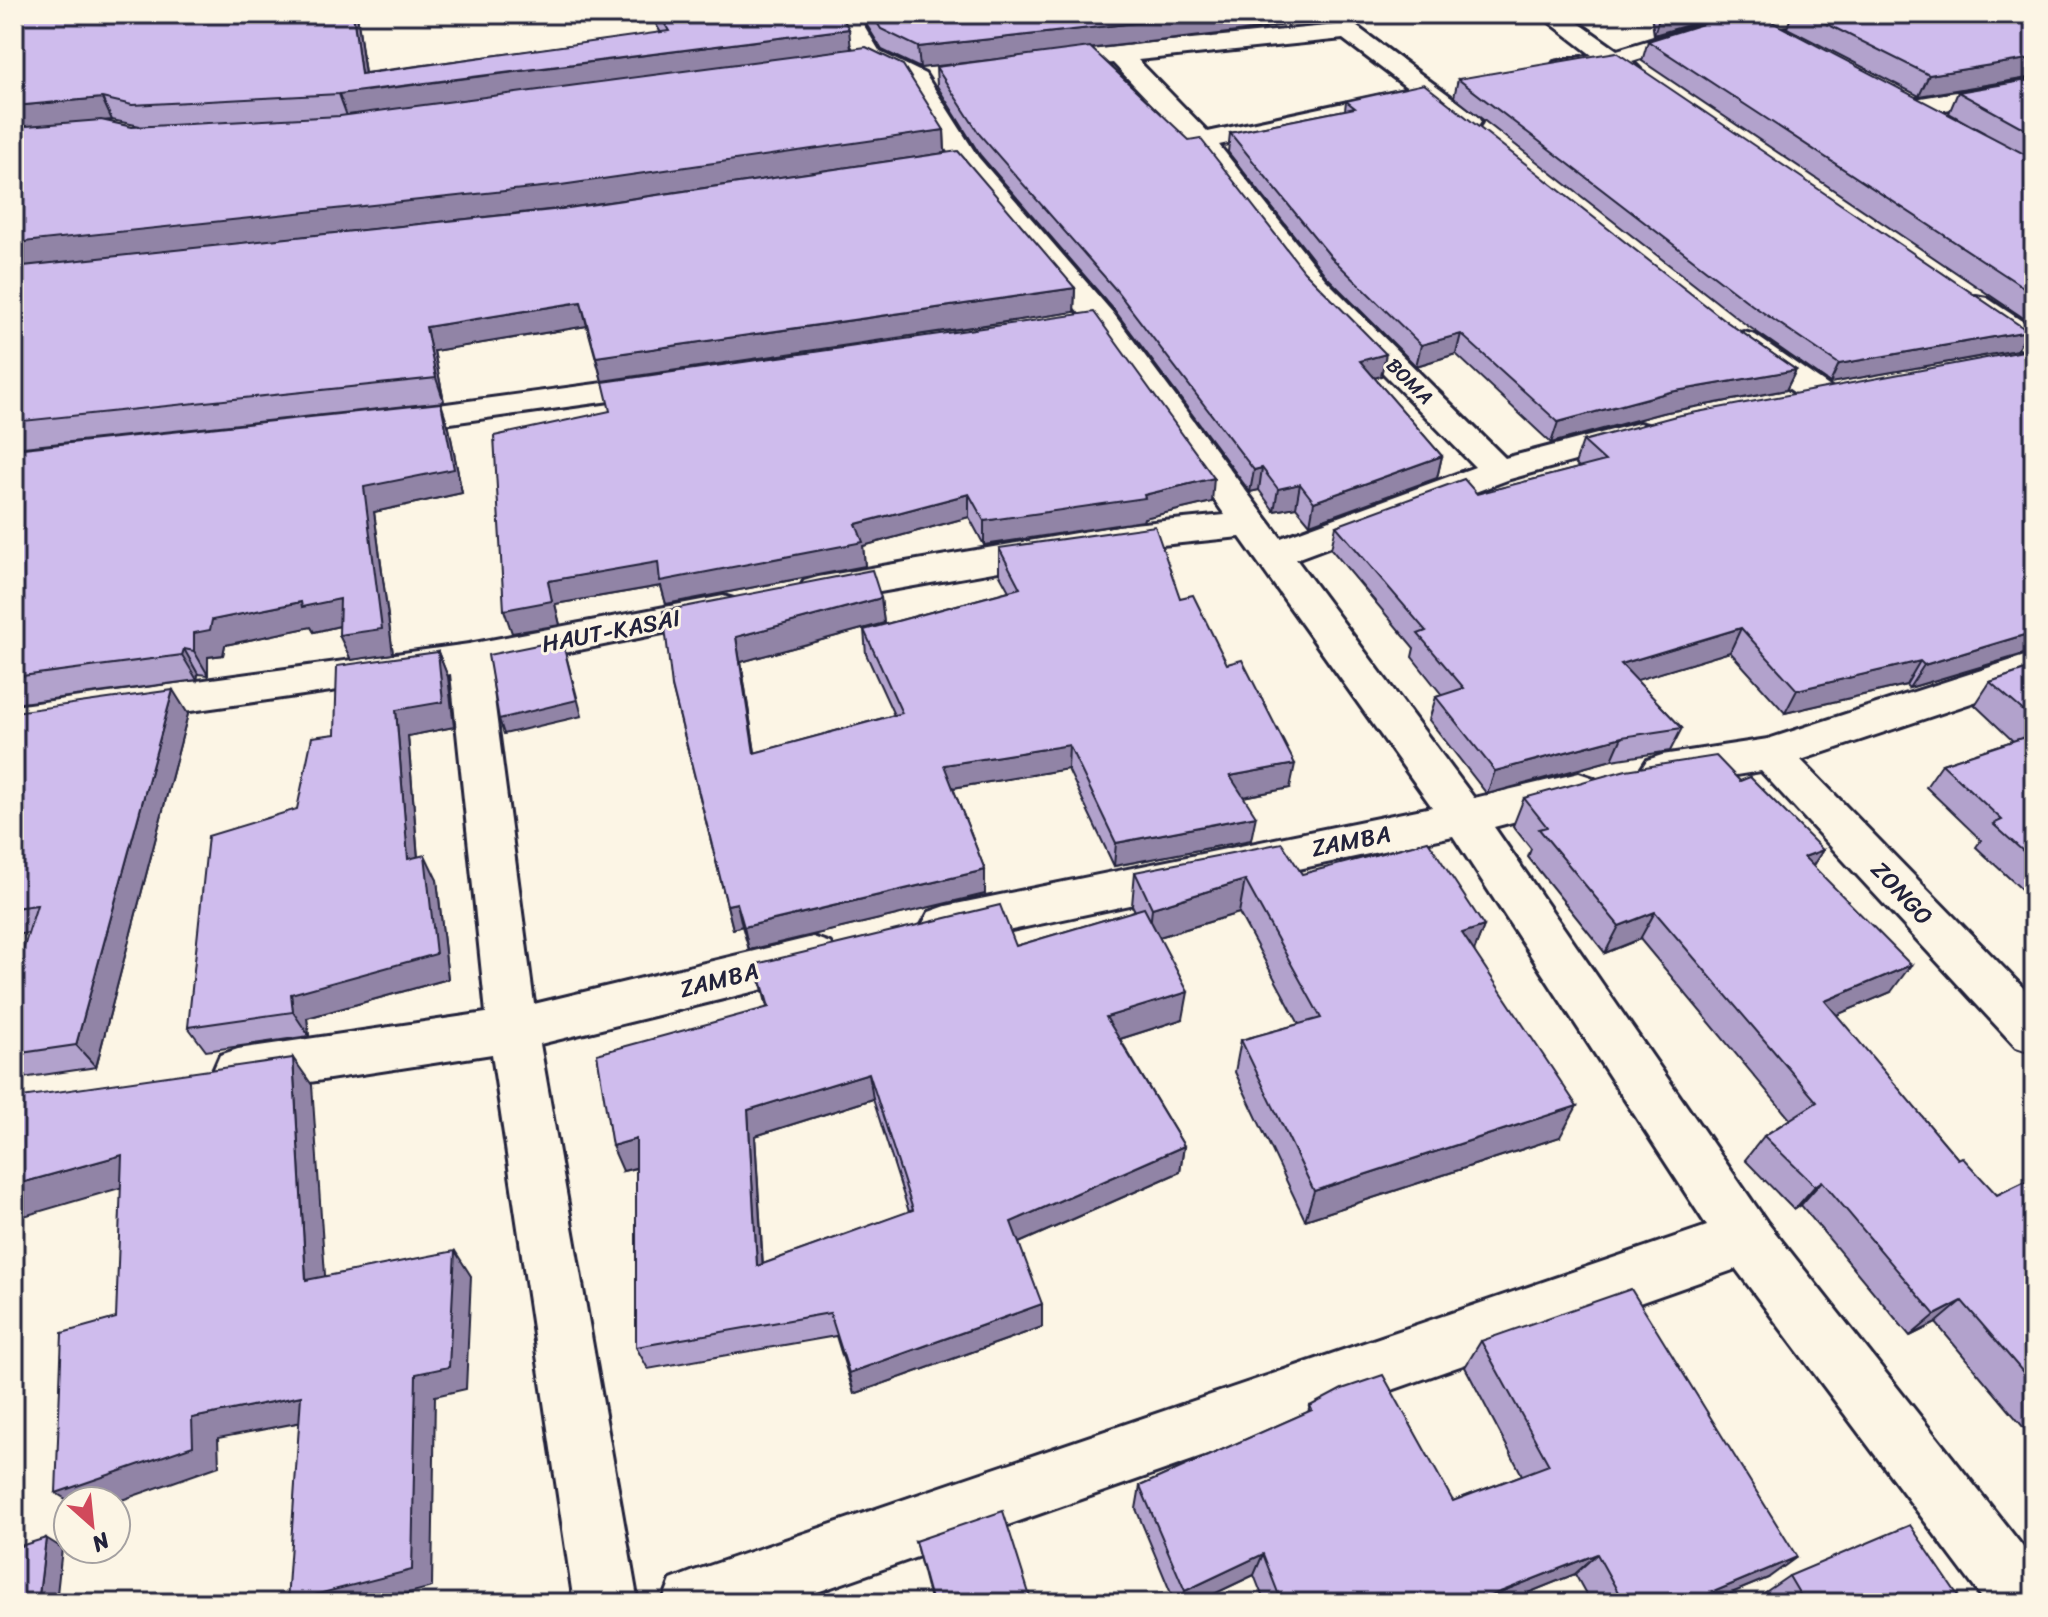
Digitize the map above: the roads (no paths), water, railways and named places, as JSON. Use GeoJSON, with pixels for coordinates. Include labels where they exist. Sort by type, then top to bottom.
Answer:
{"type":"FeatureCollection","features":[{"type":"Feature","properties":{"kind":"street"},"geometry":{"type":"LineString","coordinates":[[845,14],[856,59],[932,77],[951,163],[1087,322],[1262,539],[1465,819],[1747,1239],[2026,1603]]}},
{"type":"Feature","properties":{"kind":"street"},"geometry":{"type":"LineString","coordinates":[[1551,14],[1652,85]]}},
{"type":"Feature","properties":{"kind":"street"},"geometry":{"type":"LineString","coordinates":[[1687,14],[1712,28]]}},
{"type":"Feature","properties":{"kind":"street"},"geometry":{"type":"LineString","coordinates":[[1536,72],[1612,59],[1712,28],[1814,14]]}},
{"type":"Feature","properties":{"kind":"street"},"geometry":{"type":"LineString","coordinates":[[1753,23],[1794,44]]}},
{"type":"Feature","properties":{"kind":"street"},"geometry":{"type":"LineString","coordinates":[[1009,67],[1117,53],[1348,31],[1429,90],[1489,139]]}},
{"type":"Feature","properties":{"kind":"street","name":"BOMA"},"geometry":{"type":"LineString","coordinates":[[1117,53],[1202,141],[1314,285],[1498,471]]}},
{"type":"Feature","properties":{"kind":"street"},"geometry":{"type":"LineString","coordinates":[[1202,141],[1459,85]]}},
{"type":"Feature","properties":{"kind":"street"},"geometry":{"type":"LineString","coordinates":[[1915,107],[2034,87]]}},
{"type":"Feature","properties":{"kind":"street"},"geometry":{"type":"LineString","coordinates":[[1888,93],[1954,130]]}},
{"type":"Feature","properties":{"kind":"street"},"geometry":{"type":"LineString","coordinates":[[1955,290],[2034,343]]}},
{"type":"Feature","properties":{"kind":"street"},"geometry":{"type":"LineString","coordinates":[[1720,323],[1836,393],[1778,404]]}},
{"type":"Feature","properties":{"kind":"street"},"geometry":{"type":"LineString","coordinates":[[357,425],[482,411],[699,379]]}},
{"type":"Feature","properties":{"kind":"street"},"geometry":{"type":"LineString","coordinates":[[1262,539],[1677,423]]}},
{"type":"Feature","properties":{"kind":"street","name":"HAUT-KASAI"},"geometry":{"type":"LineString","coordinates":[[14,721],[469,658],[768,600],[1123,537],[1262,539]]}},
{"type":"Feature","properties":{"kind":"street"},"geometry":{"type":"LineString","coordinates":[[469,658],[513,1030],[606,1603]]}},
{"type":"Feature","properties":{"kind":"street"},"geometry":{"type":"LineString","coordinates":[[1465,819],[1621,778],[1770,754],[2034,667]]}},
{"type":"Feature","properties":{"kind":"street","name":"ZONGO"},"geometry":{"type":"LineString","coordinates":[[1770,754],[2034,1032]]}},
{"type":"Feature","properties":{"kind":"street","name":"ZAMBA"},"geometry":{"type":"LineString","coordinates":[[900,936],[1039,902],[1465,819]]}},
{"type":"Feature","properties":{"kind":"street","name":"ZAMBA"},"geometry":{"type":"LineString","coordinates":[[201,1077],[513,1030],[853,947]]}},
{"type":"Feature","properties":{"kind":"street"},"geometry":{"type":"LineString","coordinates":[[694,1603],[1747,1239]]}}]}
